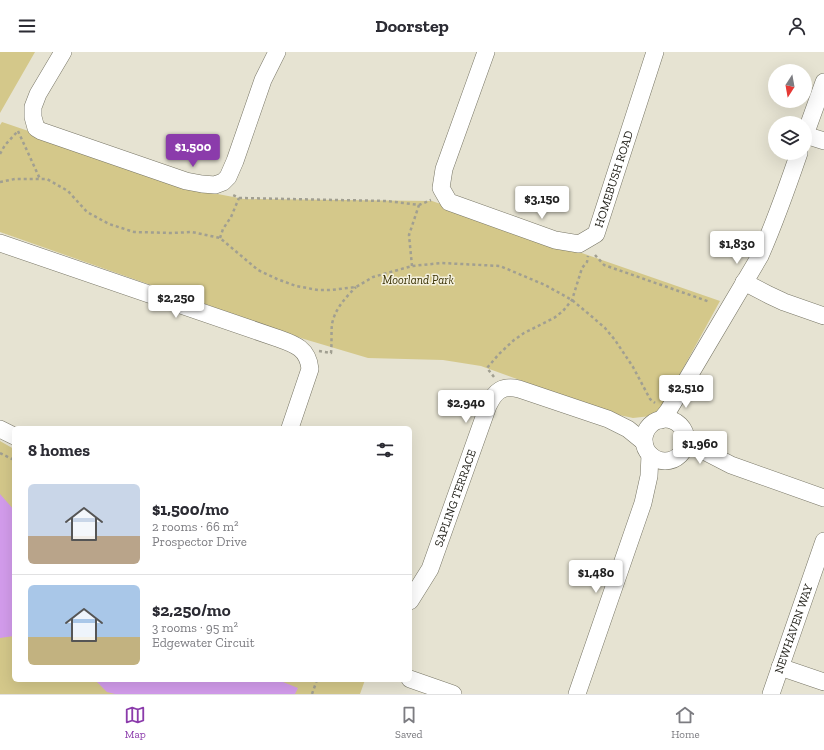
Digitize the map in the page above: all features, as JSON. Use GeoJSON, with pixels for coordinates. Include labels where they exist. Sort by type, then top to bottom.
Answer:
{"type":"FeatureCollection","features":[{"type":"Feature","properties":{"kind":"street"},"geometry":{"type":"LineString","coordinates":[[63,52],[38,94],[27,122],[41,131],[186,181],[215,185],[223,182],[228,177],[263,80],[277,52]]}},
{"type":"Feature","properties":{"kind":"street","name":"HOMEBUSH ROAD"},"geometry":{"type":"LineString","coordinates":[[486,52],[444,169],[441,188],[449,202],[555,240],[579,244],[596,234],[655,52]]}},
{"type":"Feature","properties":{"kind":"street"},"geometry":{"type":"LineString","coordinates":[[811,116],[823,80]]}},
{"type":"Feature","properties":{"kind":"street"},"geometry":{"type":"LineString","coordinates":[[812,137],[824,141]]}},
{"type":"Feature","properties":{"kind":"street"},"geometry":{"type":"LineString","coordinates":[[577,694],[643,504],[649,476],[647,449],[644,437],[646,431],[649,426],[661,418],[686,381],[760,256],[780,208],[797,160]]}},
{"type":"Feature","properties":{"kind":"street"},"geometry":{"type":"LineString","coordinates":[[0,243],[277,338],[300,348],[309,362],[310,369],[291,426]]}},
{"type":"Feature","properties":{"kind":"street"},"geometry":{"type":"LineString","coordinates":[[744,282],[784,302],[824,316]]}},
{"type":"Feature","properties":{"kind":"street"},"geometry":{"type":"LineString","coordinates":[[643,504],[658,475],[682,452],[685,446],[681,406],[686,381]]}},
{"type":"Feature","properties":{"kind":"street","name":"SAPLING TERRACE"},"geometry":{"type":"LineString","coordinates":[[412,598],[430,569],[488,406],[491,399],[500,390],[513,387],[608,419],[628,429],[647,449]]}},
{"type":"Feature","properties":{"kind":"street"},"geometry":{"type":"LineString","coordinates":[[661,418],[674,421],[700,449],[731,465],[824,498]]}},
{"type":"Feature","properties":{"kind":"street","name":"SAPLING TERRACE"},"geometry":{"type":"LineString","coordinates":[[608,419],[635,422],[661,418]]}},
{"type":"Feature","properties":{"kind":"street"},"geometry":{"type":"LineString","coordinates":[[0,429],[12,435]]}},
{"type":"Feature","properties":{"kind":"street"},"geometry":{"type":"LineString","coordinates":[[647,449],[656,459],[662,461],[695,458],[731,465]]}},
{"type":"Feature","properties":{"kind":"street","name":"NEWHAVEN WAY"},"geometry":{"type":"LineString","coordinates":[[771,694],[824,541]]}},
{"type":"Feature","properties":{"kind":"street"},"geometry":{"type":"LineString","coordinates":[[780,667],[824,682]]}},
{"type":"Feature","properties":{"kind":"street"},"geometry":{"type":"LineString","coordinates":[[412,680],[453,694]]}},
{"type":"Feature","properties":{"kind":"path"},"geometry":{"type":"LineString","coordinates":[[0,154],[5,145],[27,122]]}},
{"type":"Feature","properties":{"kind":"path"},"geometry":{"type":"LineString","coordinates":[[18,131],[40,179]]}},
{"type":"Feature","properties":{"kind":"path"},"geometry":{"type":"LineString","coordinates":[[0,182],[15,179],[47,179],[68,191],[87,212],[109,224],[134,232],[192,232],[220,238],[258,270],[276,279],[296,286],[318,290],[356,287]]}},
{"type":"Feature","properties":{"kind":"path"},"geometry":{"type":"LineString","coordinates":[[228,190],[230,193],[239,198],[387,201],[419,205],[436,198]]}},
{"type":"Feature","properties":{"kind":"path"},"geometry":{"type":"LineString","coordinates":[[220,238],[239,198]]}},
{"type":"Feature","properties":{"kind":"path"},"geometry":{"type":"LineString","coordinates":[[412,266],[409,235],[419,205]]}},
{"type":"Feature","properties":{"kind":"path"},"geometry":{"type":"LineString","coordinates":[[496,379],[487,368],[499,354],[524,333],[554,318],[563,311],[572,300],[582,268],[587,262],[588,238]]}},
{"type":"Feature","properties":{"kind":"path"},"geometry":{"type":"LineString","coordinates":[[595,255],[604,266],[710,302]]}},
{"type":"Feature","properties":{"kind":"path"},"geometry":{"type":"LineString","coordinates":[[317,351],[332,353],[332,324],[337,311],[345,298],[356,287],[373,277],[412,266],[442,263],[500,266],[545,285],[572,300],[605,328],[633,367],[650,399],[658,405],[661,418]]}},
{"type":"Feature","properties":{"kind":"path"},"geometry":{"type":"LineString","coordinates":[[0,453],[12,459]]}},
{"type":"Feature","properties":{"kind":"path"},"geometry":{"type":"LineString","coordinates":[[312,694],[316,682]]}},
{"type":"Feature","properties":{"kind":"green space"},"geometry":{"type":"Polygon","coordinates":[[[0,52],[35,52],[0,113],[0,52]]]}},
{"type":"Feature","properties":{"kind":"green space","name":"Moorland Park"},"geometry":{"type":"Polygon","coordinates":[[[2,122],[207,192],[244,199],[432,201],[720,301],[664,406],[651,416],[633,418],[610,413],[481,366],[443,360],[368,358],[304,339],[0,232],[0,125],[2,122]]]}},
{"type":"Feature","properties":{"kind":"green space"},"geometry":{"type":"Polygon","coordinates":[[[0,441],[12,448],[12,682],[364,682],[360,694],[0,694],[0,441]]]}},
{"type":"Feature","properties":{"kind":"shaded area"},"geometry":{"type":"Polygon","coordinates":[[[0,494],[12,508],[12,636],[0,638],[0,494]]]}},
{"type":"Feature","properties":{"kind":"shaded area"},"geometry":{"type":"Polygon","coordinates":[[[97,682],[283,682],[298,688],[295,694],[115,694],[107,692],[97,682]]]}}]}
